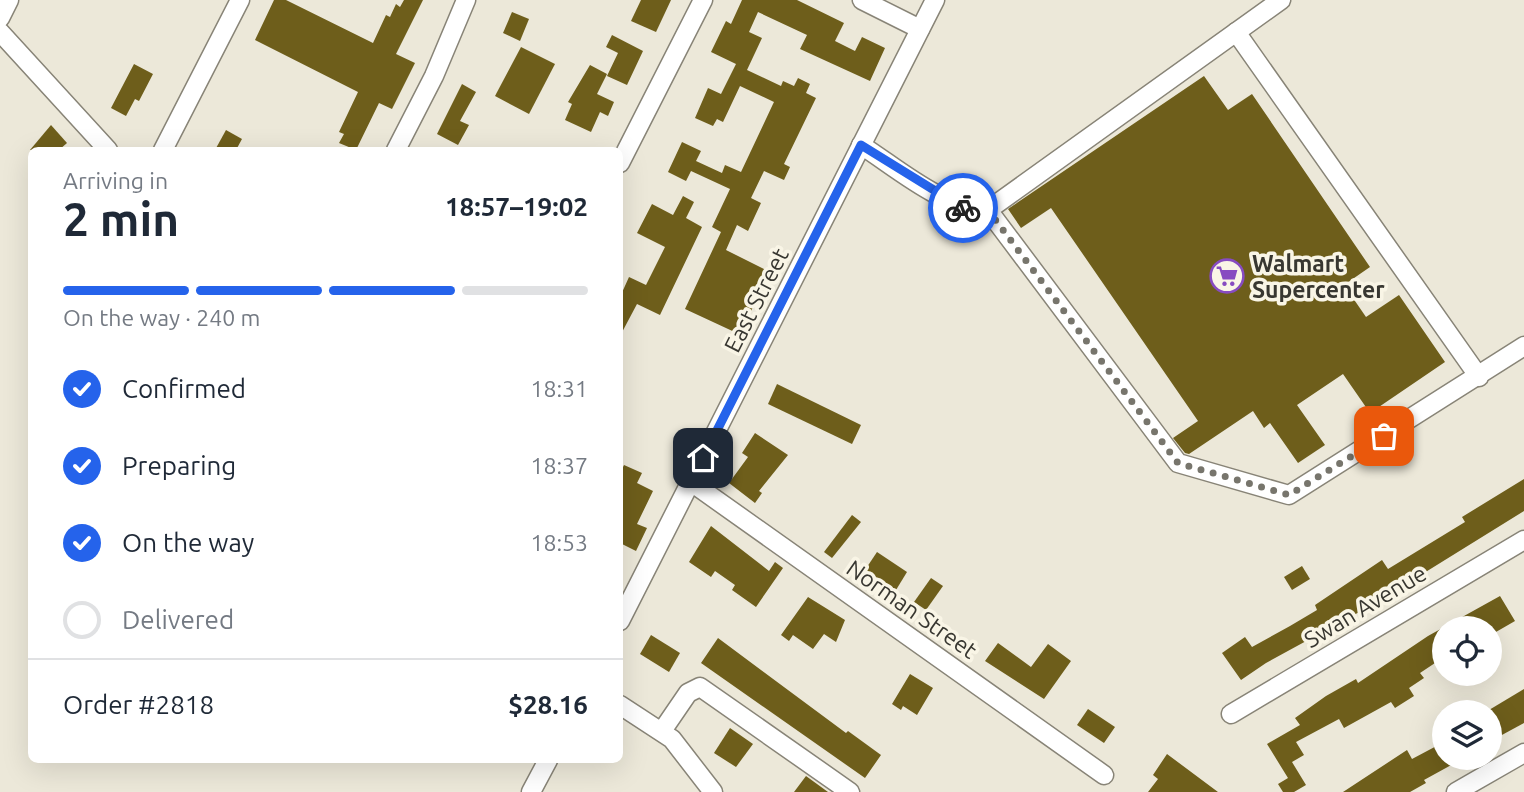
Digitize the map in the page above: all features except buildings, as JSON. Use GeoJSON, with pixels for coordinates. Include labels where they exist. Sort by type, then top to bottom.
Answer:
{"type":"FeatureCollection","features":[{"type":"Feature","properties":{"kind":"street"},"geometry":{"type":"LineString","coordinates":[[0,18],[9,0]]}},
{"type":"Feature","properties":{"kind":"street"},"geometry":{"type":"LineString","coordinates":[[165,147],[240,0]]}},
{"type":"Feature","properties":{"kind":"street"},"geometry":{"type":"LineString","coordinates":[[398,147],[435,76],[466,0]]}},
{"type":"Feature","properties":{"kind":"street"},"geometry":{"type":"LineString","coordinates":[[623,157],[702,0]]}},
{"type":"Feature","properties":{"kind":"street"},"geometry":{"type":"LineString","coordinates":[[862,0],[920,29]]}},
{"type":"Feature","properties":{"kind":"street","name":"East Street"},"geometry":{"type":"LineString","coordinates":[[623,615],[935,0]]}},
{"type":"Feature","properties":{"kind":"street"},"geometry":{"type":"LineString","coordinates":[[861,145],[946,200],[964,208],[988,210],[1281,0]]}},
{"type":"Feature","properties":{"kind":"street"},"geometry":{"type":"LineString","coordinates":[[0,32],[105,147]]}},
{"type":"Feature","properties":{"kind":"street"},"geometry":{"type":"LineString","coordinates":[[1236,32],[1479,377]]}},
{"type":"Feature","properties":{"kind":"street"},"geometry":{"type":"LineString","coordinates":[[988,210],[1178,463],[1289,495],[1524,346]]}},
{"type":"Feature","properties":{"kind":"street","name":"Norman Street"},"geometry":{"type":"LineString","coordinates":[[691,482],[1104,775]]}},
{"type":"Feature","properties":{"kind":"street","name":"Swan Avenue"},"geometry":{"type":"LineString","coordinates":[[1231,714],[1524,540]]}},
{"type":"Feature","properties":{"kind":"street"},"geometry":{"type":"LineString","coordinates":[[662,731],[688,693],[700,687],[850,792]]}},
{"type":"Feature","properties":{"kind":"street"},"geometry":{"type":"LineString","coordinates":[[623,707],[662,731],[713,792]]}},
{"type":"Feature","properties":{"kind":"street"},"geometry":{"type":"LineString","coordinates":[[1456,792],[1524,753]]}},
{"type":"Feature","properties":{"kind":"street"},"geometry":{"type":"LineString","coordinates":[[531,792],[546,763]]}},
{"type":"Feature","properties":{"kind":"way so far"},"geometry":{"type":"LineString","coordinates":[[963,208],[988,210],[1178,463],[1289,495],[1384,436]]}},
{"type":"Feature","properties":{"kind":"place","name":"Walmart Supercenter"},"geometry":{"type":"Point","coordinates":[1227,276]}},
{"type":"Feature","properties":{"kind":"route"},"geometry":{"type":"LineString","coordinates":[[703,458],[861,145],[946,200],[963,208]]}}]}
